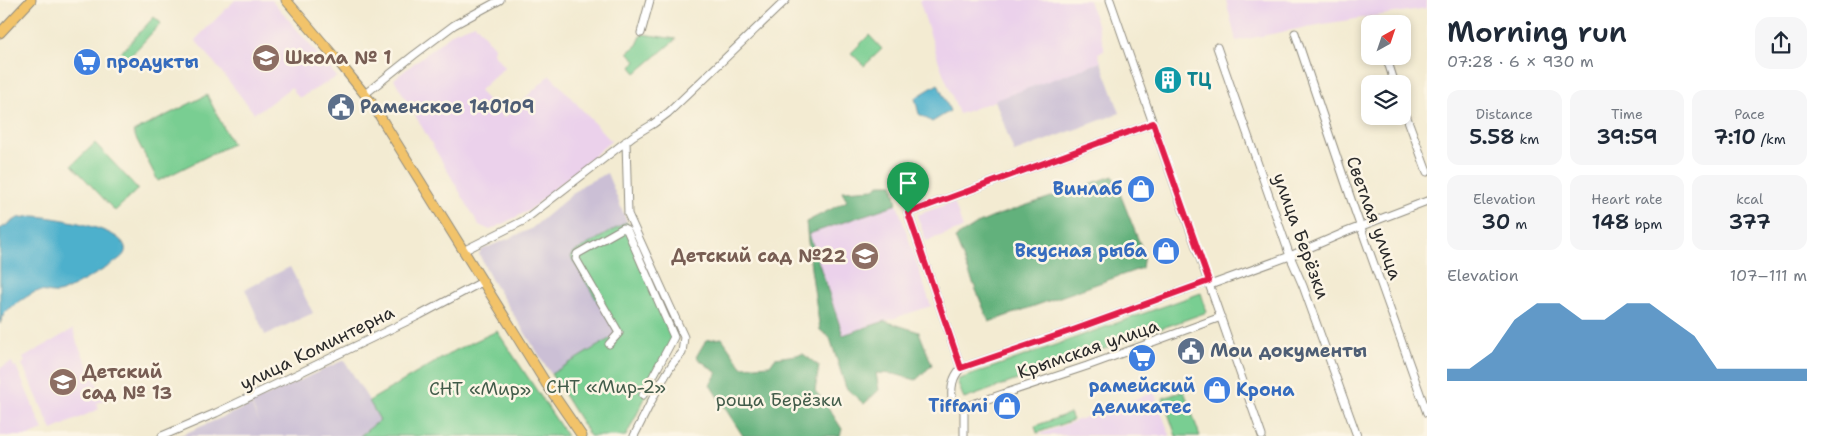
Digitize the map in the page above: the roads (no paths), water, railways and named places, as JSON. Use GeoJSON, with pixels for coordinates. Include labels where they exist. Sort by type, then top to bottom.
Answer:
{"type":"FeatureCollection","features":[{"type":"Feature","properties":{"kind":"main road"},"geometry":{"type":"LineString","coordinates":[[0,33],[31,0]]}},
{"type":"Feature","properties":{"kind":"main road"},"geometry":{"type":"LineString","coordinates":[[286,0],[365,94],[482,282],[582,436]]}},
{"type":"Feature","properties":{"kind":"street"},"geometry":{"type":"LineString","coordinates":[[365,94],[454,25],[500,0]]}},
{"type":"Feature","properties":{"kind":"street"},"geometry":{"type":"LineString","coordinates":[[640,33],[650,0]]}},
{"type":"Feature","properties":{"kind":"street"},"geometry":{"type":"LineString","coordinates":[[464,251],[523,221],[626,141],[668,113],[786,0]]}},
{"type":"Feature","properties":{"kind":"street"},"geometry":{"type":"LineString","coordinates":[[1110,0],[1262,436]]}},
{"type":"Feature","properties":{"kind":"street","name":"Светлая улица"},"geometry":{"type":"LineString","coordinates":[[1295,32],[1427,413]]}},
{"type":"Feature","properties":{"kind":"street","name":"улица Берёзки"},"geometry":{"type":"LineString","coordinates":[[1217,47],[1290,256],[1303,286],[1357,436]]}},
{"type":"Feature","properties":{"kind":"street"},"geometry":{"type":"LineString","coordinates":[[964,436],[964,407],[952,400],[951,384],[961,368],[908,213],[1153,123]]}},
{"type":"Feature","properties":{"kind":"street"},"geometry":{"type":"LineString","coordinates":[[1410,125],[1427,172]]}},
{"type":"Feature","properties":{"kind":"street"},"geometry":{"type":"LineString","coordinates":[[626,141],[628,214],[684,337],[682,353],[673,363],[658,388],[634,436]]}},
{"type":"Feature","properties":{"kind":"street","name":"Крымская улица"},"geometry":{"type":"LineString","coordinates":[[961,368],[1290,256],[1427,201]]}},
{"type":"Feature","properties":{"kind":"street"},"geometry":{"type":"LineString","coordinates":[[609,344],[619,333],[576,259],[576,254],[623,228],[627,230],[674,337],[643,394]]}},
{"type":"Feature","properties":{"kind":"street","name":"улица Коминтерна"},"geometry":{"type":"LineString","coordinates":[[162,436],[224,409],[420,315],[482,282]]}},
{"type":"Feature","properties":{"kind":"street","name":"Крымская улица"},"geometry":{"type":"LineString","coordinates":[[964,407],[1087,366],[1221,317]]}},
{"type":"Feature","properties":{"kind":"water"},"geometry":{"type":"Polygon","coordinates":[[[938,84],[950,111],[932,122],[919,114],[915,98],[938,84]]]}},
{"type":"Feature","properties":{"kind":"water"},"geometry":{"type":"Polygon","coordinates":[[[33,216],[71,221],[105,231],[124,245],[124,254],[105,269],[62,292],[40,291],[33,293],[7,311],[0,324],[0,229],[18,218],[33,216]]]}},
{"type":"Feature","properties":{"kind":"place","name":"Школа № 1"},"geometry":{"type":"Point","coordinates":[266,58]}},
{"type":"Feature","properties":{"kind":"place","name":"продукты"},"geometry":{"type":"Point","coordinates":[87,62]}},
{"type":"Feature","properties":{"kind":"place","name":"ТЦ"},"geometry":{"type":"Point","coordinates":[1168,80]}},
{"type":"Feature","properties":{"kind":"place","name":"Раменское 140109"},"geometry":{"type":"Point","coordinates":[341,107]}},
{"type":"Feature","properties":{"kind":"place","name":"Винлаб"},"geometry":{"type":"Point","coordinates":[1141,189]}},
{"type":"Feature","properties":{"kind":"place","name":"Вкусная рыба"},"geometry":{"type":"Point","coordinates":[1166,251]}},
{"type":"Feature","properties":{"kind":"place","name":"Детский сад №22"},"geometry":{"type":"Point","coordinates":[865,256]}},
{"type":"Feature","properties":{"kind":"place","name":"Мои документы"},"geometry":{"type":"Point","coordinates":[1191,351]}},
{"type":"Feature","properties":{"kind":"place","name":"рамейский деликатес"},"geometry":{"type":"Point","coordinates":[1142,358]}},
{"type":"Feature","properties":{"kind":"place","name":"Детский сад № 13"},"geometry":{"type":"Point","coordinates":[63,382]}},
{"type":"Feature","properties":{"kind":"place","name":"Крона"},"geometry":{"type":"Point","coordinates":[1217,390]}},
{"type":"Feature","properties":{"kind":"place","name":"Tiffani"},"geometry":{"type":"Point","coordinates":[1007,406]}},
{"type":"Feature","properties":{"kind":"park label","name":"СНТ «Мир-2»"},"geometry":{"type":"Point","coordinates":[606,387]}},
{"type":"Feature","properties":{"kind":"park label","name":"СНТ «Мир»"},"geometry":{"type":"Point","coordinates":[480,389]}},
{"type":"Feature","properties":{"kind":"park label","name":"роща Берёзки"},"geometry":{"type":"Point","coordinates":[779,400]}}]}
